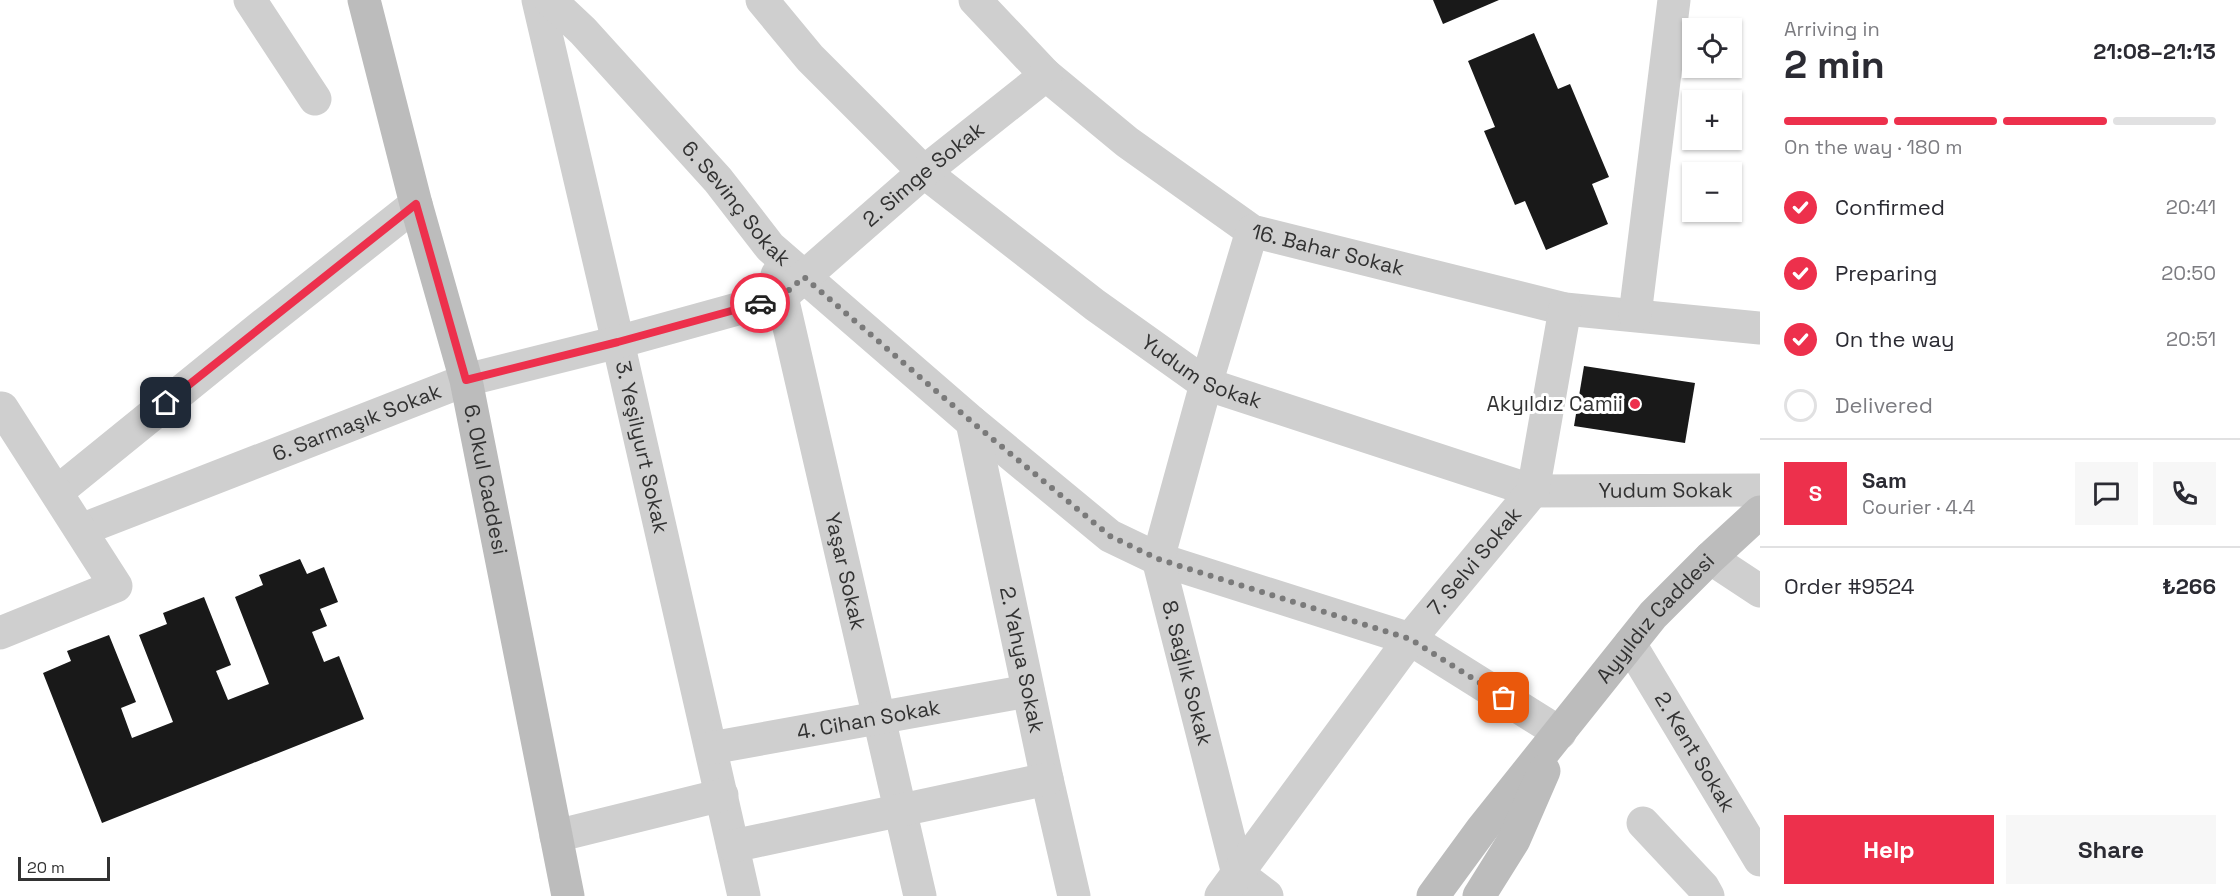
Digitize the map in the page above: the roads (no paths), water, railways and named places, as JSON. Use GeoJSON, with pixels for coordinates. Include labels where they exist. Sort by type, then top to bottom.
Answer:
{"type":"FeatureCollection","features":[{"type":"Feature","properties":{"kind":"street"},"geometry":{"type":"LineString","coordinates":[[250,0],[315,99]]}},
{"type":"Feature","properties":{"kind":"street","name":"6. Okul Caddesi"},"geometry":{"type":"LineString","coordinates":[[364,0],[416,204],[466,380],[568,896]]}},
{"type":"Feature","properties":{"kind":"street","name":"3. Yeşilyurt Sokak"},"geometry":{"type":"LineString","coordinates":[[538,0],[744,896]]}},
{"type":"Feature","properties":{"kind":"street","name":"6. Sevinç Sokak"},"geometry":{"type":"LineString","coordinates":[[550,0],[583,31],[718,180],[770,248],[793,287],[972,422],[1110,536],[1158,559],[1410,639],[1560,733]]}},
{"type":"Feature","properties":{"kind":"street","name":"Yudum Sokak"},"geometry":{"type":"LineString","coordinates":[[762,0],[810,58],[924,172],[1095,305],[1206,384],[1533,491],[1760,490]]}},
{"type":"Feature","properties":{"kind":"street","name":"16. Bahar Sokak"},"geometry":{"type":"LineString","coordinates":[[975,0],[1046,75],[1127,142],[1252,231],[1565,309],[1760,328]]}},
{"type":"Feature","properties":{"kind":"street"},"geometry":{"type":"LineString","coordinates":[[1635,315],[1674,0]]}},
{"type":"Feature","properties":{"kind":"street","name":"2. Simge Sokak"},"geometry":{"type":"LineString","coordinates":[[793,287],[924,172],[1046,75]]}},
{"type":"Feature","properties":{"kind":"street"},"geometry":{"type":"LineString","coordinates":[[57,492],[416,204]]}},
{"type":"Feature","properties":{"kind":"street","name":"8. Sağlık Sokak"},"geometry":{"type":"LineString","coordinates":[[1230,885],[1158,559],[1206,384],[1252,231]]}},
{"type":"Feature","properties":{"kind":"street","name":"6. Sarmaşık Sokak"},"geometry":{"type":"LineString","coordinates":[[81,530],[466,380],[618,342],[793,287]]}},
{"type":"Feature","properties":{"kind":"street","name":"Yaşar Sokak"},"geometry":{"type":"LineString","coordinates":[[793,287],[878,719],[920,896]]}},
{"type":"Feature","properties":{"kind":"street","name":"7. Selvi Sokak"},"geometry":{"type":"LineString","coordinates":[[1230,885],[1410,639],[1533,491],[1565,309]]}},
{"type":"Feature","properties":{"kind":"street"},"geometry":{"type":"LineString","coordinates":[[0,633],[116,586],[1,408]]}},
{"type":"Feature","properties":{"kind":"street","name":"2. Yahya Sokak"},"geometry":{"type":"LineString","coordinates":[[972,422],[1028,691],[1074,896]]}},
{"type":"Feature","properties":{"kind":"street","name":"Ayyıldız Caddesi"},"geometry":{"type":"LineString","coordinates":[[1433,896],[1482,829],[1653,615],[1760,512]]}},
{"type":"Feature","properties":{"kind":"street"},"geometry":{"type":"LineString","coordinates":[[1710,558],[1760,591]]}},
{"type":"Feature","properties":{"kind":"street","name":"2. Kent Sokak"},"geometry":{"type":"LineString","coordinates":[[1630,644],[1760,860]]}},
{"type":"Feature","properties":{"kind":"street","name":"4. Cihan Sokak"},"geometry":{"type":"LineString","coordinates":[[711,748],[1028,691]]}},
{"type":"Feature","properties":{"kind":"street","name":"Ayyıldız Caddesi"},"geometry":{"type":"LineString","coordinates":[[1479,896],[1514,840],[1560,733]]}},
{"type":"Feature","properties":{"kind":"street"},"geometry":{"type":"LineString","coordinates":[[734,846],[1047,779]]}},
{"type":"Feature","properties":{"kind":"street"},"geometry":{"type":"LineString","coordinates":[[556,836],[722,795]]}},
{"type":"Feature","properties":{"kind":"street"},"geometry":{"type":"LineString","coordinates":[[1643,823],[1703,887],[1708,896]]}},
{"type":"Feature","properties":{"kind":"street"},"geometry":{"type":"LineString","coordinates":[[1230,885],[1267,896]]}},
{"type":"Feature","properties":{"kind":"place","name":"Akyıldız Camii"},"geometry":{"type":"Point","coordinates":[1635,404]}}]}
